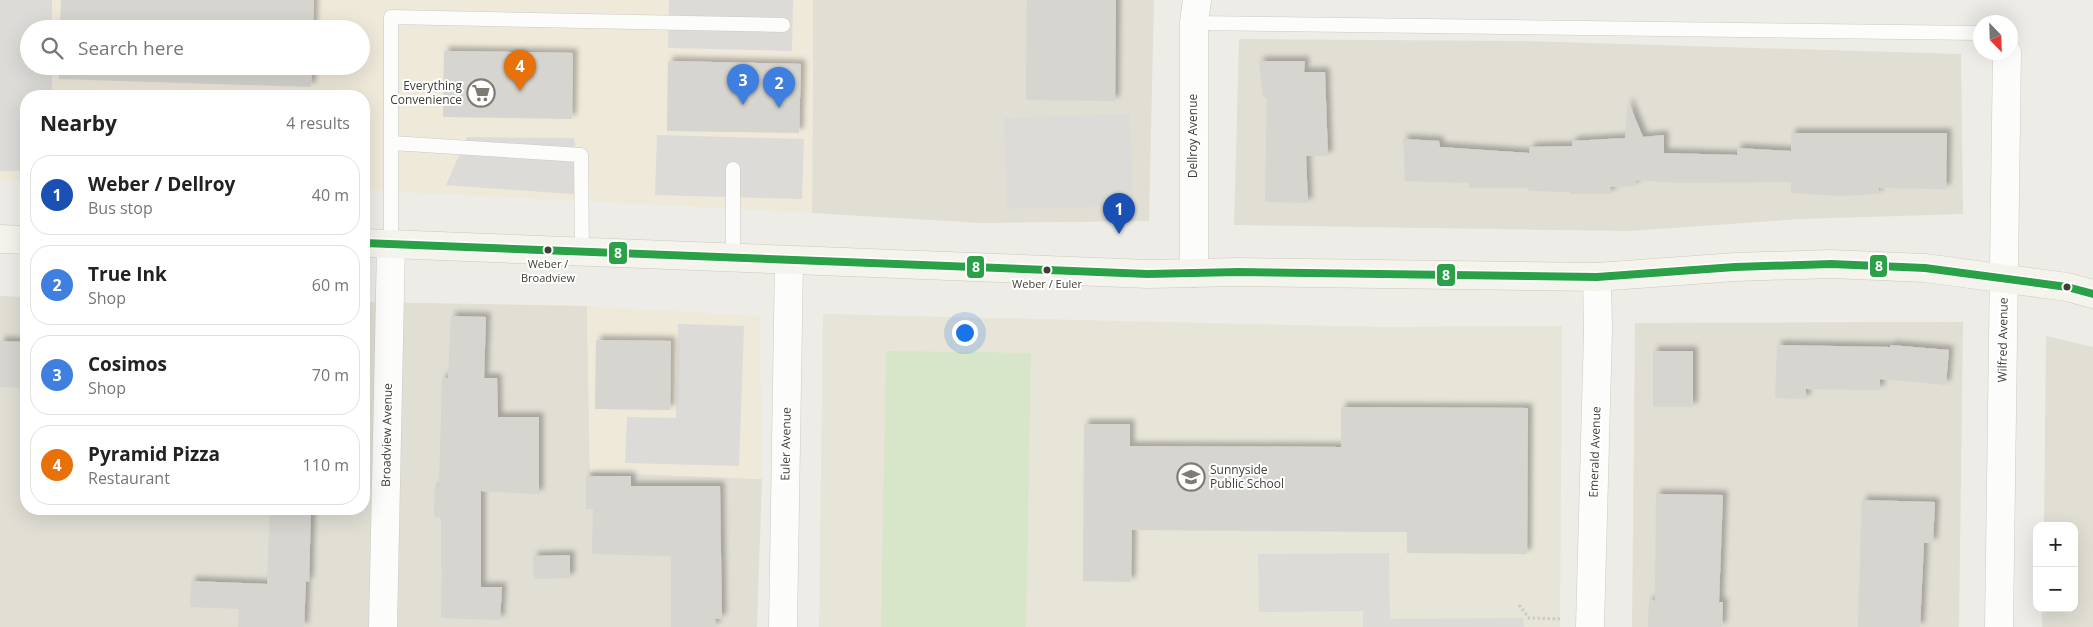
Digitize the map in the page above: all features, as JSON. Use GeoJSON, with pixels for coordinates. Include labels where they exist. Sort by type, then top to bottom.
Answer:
{"type":"FeatureCollection","features":[{"type":"Feature","properties":{"kind":"main road"},"geometry":{"type":"LineString","coordinates":[[0,239],[20,240]]}},
{"type":"Feature","properties":{"kind":"main road"},"geometry":{"type":"LineString","coordinates":[[370,243],[1148,274],[1597,277],[1735,267],[1831,264],[1925,268],[2067,287],[2093,294]]}},
{"type":"Feature","properties":{"kind":"street","name":"Dellroy Avenue"},"geometry":{"type":"LineString","coordinates":[[1194,273],[1195,12]]}},
{"type":"Feature","properties":{"kind":"street","name":"Wilfred Avenue"},"geometry":{"type":"LineString","coordinates":[[1999,627],[2007,60]]}},
{"type":"Feature","properties":{"kind":"street","name":"Broadview Avenue"},"geometry":{"type":"LineString","coordinates":[[383,627],[391,244]]}},
{"type":"Feature","properties":{"kind":"street","name":"Euler Avenue"},"geometry":{"type":"LineString","coordinates":[[783,627],[790,260]]}},
{"type":"Feature","properties":{"kind":"street","name":"Emerald Avenue"},"geometry":{"type":"LineString","coordinates":[[1590,623],[1598,331],[1597,277]]}},
{"type":"Feature","properties":{"kind":"lane"},"geometry":{"type":"LineString","coordinates":[[1195,12],[1973,33]]}},
{"type":"Feature","properties":{"kind":"lane"},"geometry":{"type":"LineString","coordinates":[[391,244],[391,17],[783,25]]}},
{"type":"Feature","properties":{"kind":"lane"},"geometry":{"type":"LineString","coordinates":[[392,142],[581,155],[582,251]]}},
{"type":"Feature","properties":{"kind":"lane"},"geometry":{"type":"LineString","coordinates":[[732,258],[733,169]]}},
{"type":"Feature","properties":{"kind":"path"},"geometry":{"type":"LineString","coordinates":[[1519,605],[1528,618],[1590,623]]}},
{"type":"Feature","properties":{"kind":"shaded area"},"geometry":{"type":"Polygon","coordinates":[[[0,0],[813,0],[812,213],[370,190],[370,90],[20,90],[20,181],[0,181],[0,0]]]}},
{"type":"Feature","properties":{"kind":"shaded area"},"geometry":{"type":"Polygon","coordinates":[[[0,0],[52,0],[52,20],[20,20],[20,75],[52,75],[52,90],[20,90],[20,171],[0,171],[0,0]]]}},
{"type":"Feature","properties":{"kind":"shaded area"},"geometry":{"type":"Polygon","coordinates":[[[669,0],[793,0],[792,51],[668,48],[669,0]]]}},
{"type":"Feature","properties":{"kind":"shaded area"},"geometry":{"type":"Polygon","coordinates":[[[813,0],[1154,0],[1149,221],[981,223],[812,213],[813,0]]]}},
{"type":"Feature","properties":{"kind":"shaded area"},"geometry":{"type":"Polygon","coordinates":[[[1239,39],[1520,41],[1961,54],[1963,214],[1800,219],[1630,231],[1234,225],[1239,39]]]}},
{"type":"Feature","properties":{"kind":"shaded area"},"geometry":{"type":"Polygon","coordinates":[[[1130,114],[1133,206],[1007,209],[1004,118],[1130,114]]]}},
{"type":"Feature","properties":{"kind":"shaded area"},"geometry":{"type":"Polygon","coordinates":[[[657,135],[804,139],[802,199],[655,195],[657,135]]]}},
{"type":"Feature","properties":{"kind":"shaded area"},"geometry":{"type":"Polygon","coordinates":[[[467,137],[574,138],[584,195],[446,185],[467,137]]]}},
{"type":"Feature","properties":{"kind":"shaded area"},"geometry":{"type":"Polygon","coordinates":[[[0,296],[20,297],[20,515],[370,515],[370,302],[587,306],[590,472],[762,479],[757,627],[0,627],[0,296]]]}},
{"type":"Feature","properties":{"kind":"shaded area"},"geometry":{"type":"Polygon","coordinates":[[[587,306],[760,316],[762,479],[590,472],[587,306]]]}},
{"type":"Feature","properties":{"kind":"shaded area","name":"Sunnyside Public School"},"geometry":{"type":"Polygon","coordinates":[[[823,314],[1382,327],[1562,326],[1560,627],[819,627],[823,314]]]}},
{"type":"Feature","properties":{"kind":"shaded area"},"geometry":{"type":"Polygon","coordinates":[[[1963,322],[1959,627],[1632,627],[1635,323],[1963,322]]]}},
{"type":"Feature","properties":{"kind":"shaded area"},"geometry":{"type":"Polygon","coordinates":[[[678,324],[744,326],[739,466],[625,463],[627,417],[676,418],[678,324]]]}},
{"type":"Feature","properties":{"kind":"shaded area"},"geometry":{"type":"Polygon","coordinates":[[[2046,336],[2093,347],[2093,627],[2042,627],[2042,612],[2078,612],[2078,522],[2044,522],[2046,336]]]}},
{"type":"Feature","properties":{"kind":"shaded area"},"geometry":{"type":"Polygon","coordinates":[[[1389,553],[1390,619],[1523,618],[1524,627],[1363,627],[1363,611],[1259,612],[1258,554],[1389,553]]]}},
{"type":"Feature","properties":{"kind":"green space"},"geometry":{"type":"Polygon","coordinates":[[[886,351],[1031,353],[1026,627],[881,627],[886,351]]]}},
{"type":"Feature","properties":{"kind":"building"},"geometry":{"type":"Polygon","coordinates":[[[61,0],[314,0],[313,20],[60,20],[61,0]]]}},
{"type":"Feature","properties":{"kind":"building"},"geometry":{"type":"Polygon","coordinates":[[[1027,0],[1116,0],[1115,101],[1026,100],[1027,0]]]}},
{"type":"Feature","properties":{"kind":"building"},"geometry":{"type":"Polygon","coordinates":[[[444,51],[573,53],[572,119],[443,117],[444,51]]]}},
{"type":"Feature","properties":{"kind":"building"},"geometry":{"type":"Polygon","coordinates":[[[668,61],[801,64],[799,133],[667,131],[668,61]]]}},
{"type":"Feature","properties":{"kind":"building"},"geometry":{"type":"Polygon","coordinates":[[[1259,61],[1305,61],[1304,72],[1325,72],[1328,156],[1306,156],[1308,203],[1265,202],[1267,98],[1263,97],[1259,61]]]}},
{"type":"Feature","properties":{"kind":"building"},"geometry":{"type":"Polygon","coordinates":[[[59,75],[312,75],[311,87],[59,79],[59,75]]]}},
{"type":"Feature","properties":{"kind":"building"},"geometry":{"type":"Polygon","coordinates":[[[1628,101],[1643,137],[1664,135],[1664,153],[1737,155],[1737,148],[1791,151],[1791,133],[1947,133],[1946,189],[1879,188],[1879,194],[1840,196],[1791,193],[1791,182],[1681,183],[1636,180],[1635,186],[1610,187],[1611,194],[1570,194],[1570,192],[1528,191],[1528,188],[1469,188],[1469,183],[1405,181],[1403,139],[1439,141],[1440,147],[1529,153],[1530,147],[1572,146],[1572,141],[1625,138],[1628,101]]]}},
{"type":"Feature","properties":{"kind":"building"},"geometry":{"type":"Polygon","coordinates":[[[451,316],[486,317],[484,378],[497,378],[498,417],[539,417],[539,494],[481,491],[481,587],[502,587],[500,620],[441,618],[441,518],[434,517],[435,487],[439,487],[442,378],[448,378],[451,316]]]}},
{"type":"Feature","properties":{"kind":"building"},"geometry":{"type":"Polygon","coordinates":[[[596,340],[671,341],[670,410],[595,409],[596,340]]]}},
{"type":"Feature","properties":{"kind":"building"},"geometry":{"type":"Polygon","coordinates":[[[0,341],[20,342],[20,388],[0,387],[0,341]]]}},
{"type":"Feature","properties":{"kind":"building"},"geometry":{"type":"Polygon","coordinates":[[[1777,345],[1890,347],[1890,345],[1949,350],[1946,385],[1880,379],[1880,390],[1806,389],[1806,399],[1775,398],[1777,345]]]}},
{"type":"Feature","properties":{"kind":"building"},"geometry":{"type":"Polygon","coordinates":[[[1653,351],[1693,351],[1693,407],[1653,407],[1653,351]]]}},
{"type":"Feature","properties":{"kind":"building"},"geometry":{"type":"Polygon","coordinates":[[[1341,407],[1528,408],[1527,554],[1407,553],[1407,532],[1132,530],[1131,582],[1083,581],[1084,424],[1130,424],[1130,446],[1341,447],[1341,407]]]}},
{"type":"Feature","properties":{"kind":"building"},"geometry":{"type":"Polygon","coordinates":[[[586,476],[631,476],[631,486],[720,486],[722,619],[715,619],[716,627],[671,627],[671,556],[592,554],[593,509],[586,509],[586,476]]]}},
{"type":"Feature","properties":{"kind":"building"},"geometry":{"type":"Polygon","coordinates":[[[1656,494],[1723,495],[1719,602],[1723,602],[1722,627],[1648,627],[1649,600],[1655,601],[1656,494]]]}},
{"type":"Feature","properties":{"kind":"building"},"geometry":{"type":"Polygon","coordinates":[[[1862,500],[1935,502],[1933,543],[1924,543],[1920,627],[1858,627],[1862,500]]]}},
{"type":"Feature","properties":{"kind":"building"},"geometry":{"type":"Polygon","coordinates":[[[270,515],[311,515],[309,582],[306,581],[304,627],[238,627],[239,609],[190,607],[191,581],[267,584],[270,515]]]}},
{"type":"Feature","properties":{"kind":"building"},"geometry":{"type":"Polygon","coordinates":[[[570,555],[570,578],[534,579],[533,556],[570,555]]]}},
{"type":"Feature","properties":{"kind":"transit line","name":"8"},"geometry":{"type":"LineString","coordinates":[[370,243],[1148,274],[1238,272],[1597,277],[1735,267],[1831,264],[1925,268],[2067,287],[2093,294]]}},
{"type":"Feature","properties":{"kind":"place","name":"Pyramid Pizza"},"geometry":{"type":"Point","coordinates":[520,91]}},
{"type":"Feature","properties":{"kind":"place","name":"Everything Convenience"},"geometry":{"type":"Point","coordinates":[481,93]}},
{"type":"Feature","properties":{"kind":"place","name":"Cosimos"},"geometry":{"type":"Point","coordinates":[743,105]}},
{"type":"Feature","properties":{"kind":"place","name":"True Ink"},"geometry":{"type":"Point","coordinates":[779,108]}},
{"type":"Feature","properties":{"kind":"place","name":"Weber / Dellroy"},"geometry":{"type":"Point","coordinates":[1119,234]}},
{"type":"Feature","properties":{"kind":"place","name":"Weber / Broadview"},"geometry":{"type":"Point","coordinates":[548,250]}},
{"type":"Feature","properties":{"kind":"place","name":"Weber / Euler"},"geometry":{"type":"Point","coordinates":[1047,270]}},
{"type":"Feature","properties":{"kind":"place","name":"Sunnyside Public School"},"geometry":{"type":"Point","coordinates":[1191,477]}}]}
